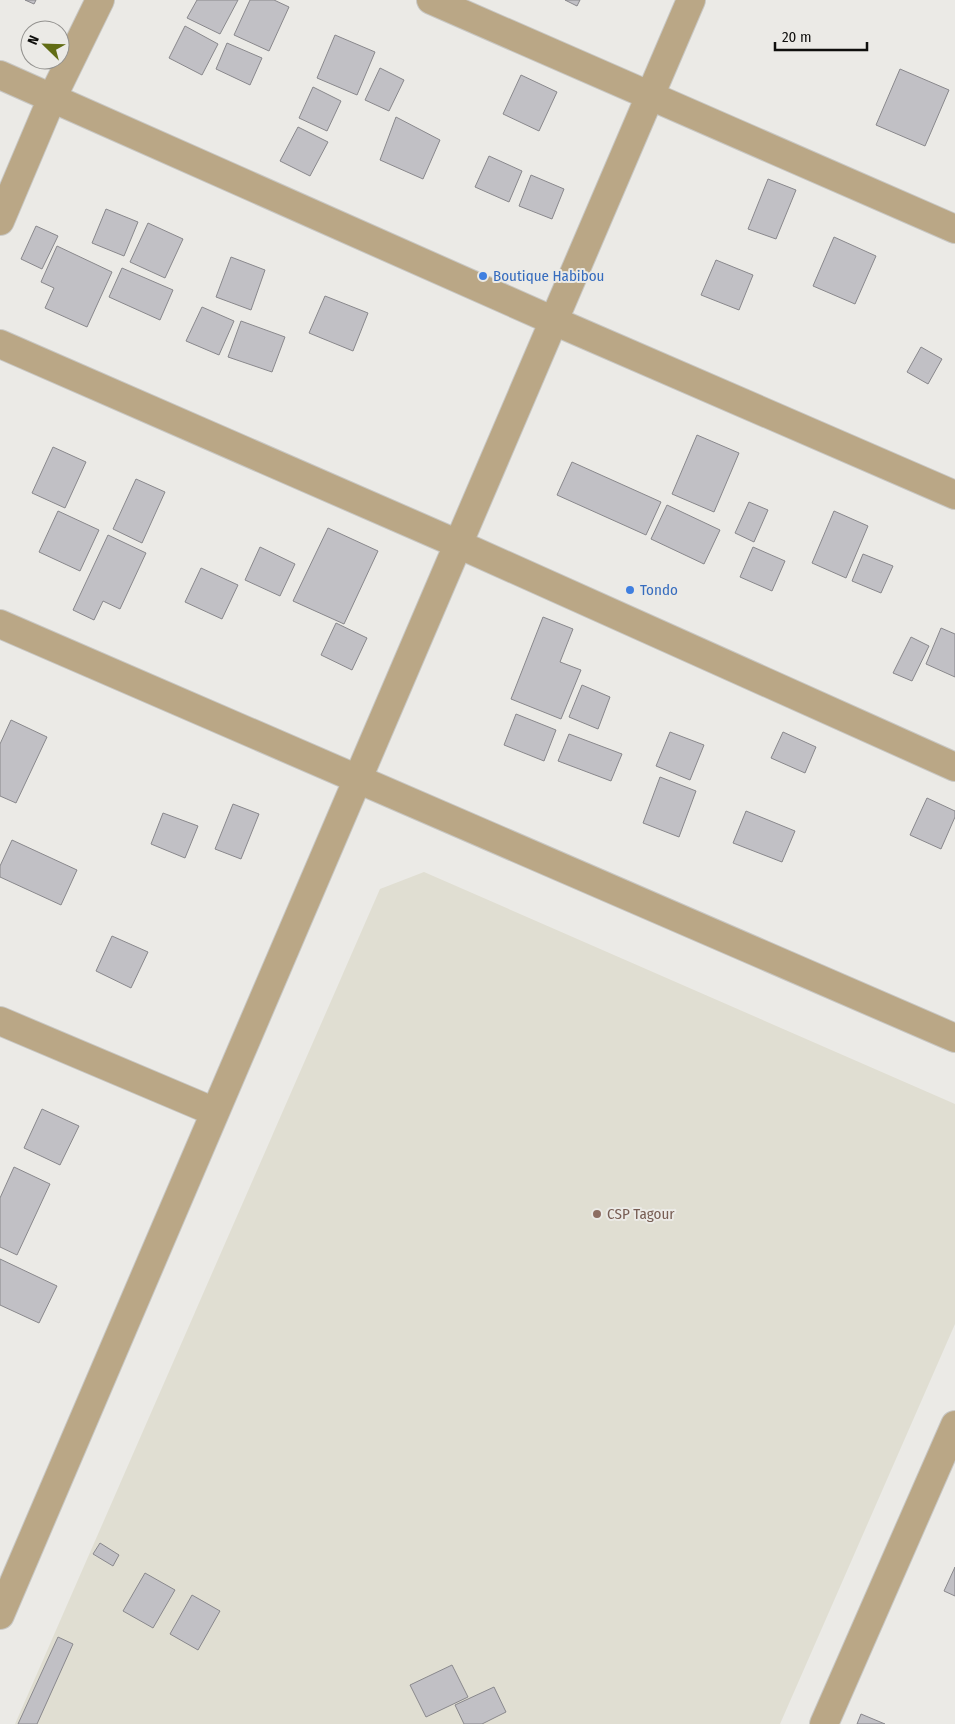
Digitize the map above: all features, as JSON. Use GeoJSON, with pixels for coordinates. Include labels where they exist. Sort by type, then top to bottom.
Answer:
{"type":"FeatureCollection","features":[{"type":"Feature","properties":{"kind":"street"},"geometry":{"type":"LineString","coordinates":[[0,221],[52,98],[100,0]]}},
{"type":"Feature","properties":{"kind":"street"},"geometry":{"type":"LineString","coordinates":[[431,0],[955,229]]}},
{"type":"Feature","properties":{"kind":"street"},"geometry":{"type":"LineString","coordinates":[[0,1615],[691,0]]}},
{"type":"Feature","properties":{"kind":"street"},"geometry":{"type":"LineString","coordinates":[[0,75],[955,495]]}},
{"type":"Feature","properties":{"kind":"street"},"geometry":{"type":"LineString","coordinates":[[0,344],[458,544],[955,767]]}},
{"type":"Feature","properties":{"kind":"street"},"geometry":{"type":"LineString","coordinates":[[0,624],[955,1038]]}},
{"type":"Feature","properties":{"kind":"street"},"geometry":{"type":"LineString","coordinates":[[0,1021],[215,1112]]}},
{"type":"Feature","properties":{"kind":"street"},"geometry":{"type":"LineString","coordinates":[[824,1724],[954,1429]]}},
{"type":"Feature","properties":{"kind":"shaded area","name":"CSP Tagour"},"geometry":{"type":"Polygon","coordinates":[[[424,872],[955,1104],[955,1324],[780,1724],[15,1724],[380,889],[424,872]]]}},
{"type":"Feature","properties":{"kind":"building"},"geometry":{"type":"Polygon","coordinates":[[[25,0],[36,0],[34,4],[25,0]]]}},
{"type":"Feature","properties":{"kind":"building"},"geometry":{"type":"Polygon","coordinates":[[[197,0],[238,0],[220,34],[187,18],[197,0]]]}},
{"type":"Feature","properties":{"kind":"building"},"geometry":{"type":"Polygon","coordinates":[[[250,0],[274,0],[289,7],[269,51],[234,35],[250,0]]]}},
{"type":"Feature","properties":{"kind":"building"},"geometry":{"type":"Polygon","coordinates":[[[565,0],[580,0],[577,6],[565,0]]]}},
{"type":"Feature","properties":{"kind":"building"},"geometry":{"type":"Polygon","coordinates":[[[185,26],[218,44],[202,75],[169,58],[185,26]]]}},
{"type":"Feature","properties":{"kind":"building"},"geometry":{"type":"Polygon","coordinates":[[[335,35],[375,52],[357,95],[317,78],[335,35]]]}},
{"type":"Feature","properties":{"kind":"building"},"geometry":{"type":"Polygon","coordinates":[[[227,43],[262,58],[250,85],[216,69],[227,43]]]}},
{"type":"Feature","properties":{"kind":"building"},"geometry":{"type":"Polygon","coordinates":[[[380,68],[404,80],[389,111],[365,100],[380,68]]]}},
{"type":"Feature","properties":{"kind":"building"},"geometry":{"type":"Polygon","coordinates":[[[900,69],[949,90],[925,146],[876,125],[900,69]]]}},
{"type":"Feature","properties":{"kind":"building"},"geometry":{"type":"Polygon","coordinates":[[[521,75],[557,92],[539,131],[503,114],[521,75]]]}},
{"type":"Feature","properties":{"kind":"building"},"geometry":{"type":"Polygon","coordinates":[[[313,87],[341,101],[327,131],[299,118],[313,87]]]}},
{"type":"Feature","properties":{"kind":"building"},"geometry":{"type":"Polygon","coordinates":[[[396,117],[440,140],[423,179],[380,160],[396,117]]]}},
{"type":"Feature","properties":{"kind":"building"},"geometry":{"type":"Polygon","coordinates":[[[298,127],[328,142],[310,176],[280,161],[298,127]]]}},
{"type":"Feature","properties":{"kind":"building"},"geometry":{"type":"Polygon","coordinates":[[[489,156],[522,171],[509,202],[475,187],[489,156]]]}},
{"type":"Feature","properties":{"kind":"building"},"geometry":{"type":"Polygon","coordinates":[[[531,175],[564,189],[552,219],[519,206],[531,175]]]}},
{"type":"Feature","properties":{"kind":"building"},"geometry":{"type":"Polygon","coordinates":[[[768,179],[796,190],[776,239],[748,229],[768,179]]]}},
{"type":"Feature","properties":{"kind":"building"},"geometry":{"type":"Polygon","coordinates":[[[106,209],[138,222],[124,256],[92,243],[106,209]]]}},
{"type":"Feature","properties":{"kind":"building"},"geometry":{"type":"Polygon","coordinates":[[[148,223],[183,239],[165,278],[130,262],[148,223]]]}},
{"type":"Feature","properties":{"kind":"building"},"geometry":{"type":"Polygon","coordinates":[[[36,226],[58,236],[42,269],[21,259],[36,226]]]}},
{"type":"Feature","properties":{"kind":"building"},"geometry":{"type":"Polygon","coordinates":[[[834,237],[876,256],[855,304],[813,286],[834,237]]]}},
{"type":"Feature","properties":{"kind":"building"},"geometry":{"type":"Polygon","coordinates":[[[57,246],[112,272],[87,327],[45,308],[54,288],[41,282],[57,246]]]}},
{"type":"Feature","properties":{"kind":"building"},"geometry":{"type":"Polygon","coordinates":[[[231,257],[265,270],[251,310],[216,297],[231,257]]]}},
{"type":"Feature","properties":{"kind":"building"},"geometry":{"type":"Polygon","coordinates":[[[716,260],[753,275],[739,310],[701,295],[716,260]]]}},
{"type":"Feature","properties":{"kind":"building"},"geometry":{"type":"Polygon","coordinates":[[[122,268],[173,290],[160,320],[109,297],[122,268]]]}},
{"type":"Feature","properties":{"kind":"building"},"geometry":{"type":"Polygon","coordinates":[[[325,296],[368,313],[353,351],[309,333],[325,296]]]}},
{"type":"Feature","properties":{"kind":"building"},"geometry":{"type":"Polygon","coordinates":[[[202,307],[234,321],[219,355],[186,341],[202,307]]]}},
{"type":"Feature","properties":{"kind":"building"},"geometry":{"type":"Polygon","coordinates":[[[241,321],[285,337],[272,372],[228,357],[241,321]]]}},
{"type":"Feature","properties":{"kind":"building"},"geometry":{"type":"Polygon","coordinates":[[[921,347],[942,359],[928,384],[907,372],[921,347]]]}},
{"type":"Feature","properties":{"kind":"building"},"geometry":{"type":"Polygon","coordinates":[[[697,435],[739,453],[714,512],[672,494],[697,435]]]}},
{"type":"Feature","properties":{"kind":"building"},"geometry":{"type":"Polygon","coordinates":[[[53,447],[86,462],[65,508],[32,493],[53,447]]]}},
{"type":"Feature","properties":{"kind":"building"},"geometry":{"type":"Polygon","coordinates":[[[572,462],[661,502],[646,535],[557,495],[572,462]]]}},
{"type":"Feature","properties":{"kind":"building"},"geometry":{"type":"Polygon","coordinates":[[[136,479],[165,492],[142,543],[113,529],[136,479]]]}},
{"type":"Feature","properties":{"kind":"building"},"geometry":{"type":"Polygon","coordinates":[[[749,502],[768,510],[754,542],[735,533],[749,502]]]}},
{"type":"Feature","properties":{"kind":"building"},"geometry":{"type":"Polygon","coordinates":[[[667,505],[720,530],[704,564],[651,539],[667,505]]]}},
{"type":"Feature","properties":{"kind":"building"},"geometry":{"type":"Polygon","coordinates":[[[58,511],[99,530],[80,571],[39,552],[58,511]]]}},
{"type":"Feature","properties":{"kind":"building"},"geometry":{"type":"Polygon","coordinates":[[[834,511],[868,526],[846,578],[812,563],[834,511]]]}},
{"type":"Feature","properties":{"kind":"building"},"geometry":{"type":"Polygon","coordinates":[[[328,528],[378,551],[344,624],[293,601],[328,528]]]}},
{"type":"Feature","properties":{"kind":"building"},"geometry":{"type":"Polygon","coordinates":[[[108,535],[146,553],[120,609],[103,601],[94,620],[73,610],[108,535]]]}},
{"type":"Feature","properties":{"kind":"building"},"geometry":{"type":"Polygon","coordinates":[[[260,547],[295,564],[280,596],[245,580],[260,547]]]}},
{"type":"Feature","properties":{"kind":"building"},"geometry":{"type":"Polygon","coordinates":[[[753,547],[785,561],[772,591],[740,577],[753,547]]]}},
{"type":"Feature","properties":{"kind":"building"},"geometry":{"type":"Polygon","coordinates":[[[863,554],[893,566],[881,593],[852,581],[863,554]]]}},
{"type":"Feature","properties":{"kind":"building"},"geometry":{"type":"Polygon","coordinates":[[[201,568],[238,585],[222,619],[185,602],[201,568]]]}},
{"type":"Feature","properties":{"kind":"building"},"geometry":{"type":"Polygon","coordinates":[[[543,617],[573,629],[560,662],[581,670],[561,719],[511,699],[543,617]]]}},
{"type":"Feature","properties":{"kind":"building"},"geometry":{"type":"Polygon","coordinates":[[[336,623],[367,638],[352,670],[321,655],[336,623]]]}},
{"type":"Feature","properties":{"kind":"building"},"geometry":{"type":"Polygon","coordinates":[[[941,628],[955,634],[955,677],[926,664],[941,628]]]}},
{"type":"Feature","properties":{"kind":"building"},"geometry":{"type":"Polygon","coordinates":[[[911,637],[929,646],[912,681],[893,673],[911,637]]]}},
{"type":"Feature","properties":{"kind":"building"},"geometry":{"type":"Polygon","coordinates":[[[582,685],[610,697],[598,729],[569,717],[582,685]]]}},
{"type":"Feature","properties":{"kind":"building"},"geometry":{"type":"Polygon","coordinates":[[[516,714],[556,730],[544,761],[504,745],[516,714]]]}},
{"type":"Feature","properties":{"kind":"building"},"geometry":{"type":"Polygon","coordinates":[[[11,720],[47,737],[16,803],[0,796],[0,744],[11,720]]]}},
{"type":"Feature","properties":{"kind":"building"},"geometry":{"type":"Polygon","coordinates":[[[670,732],[704,745],[690,780],[656,766],[670,732]]]}},
{"type":"Feature","properties":{"kind":"building"},"geometry":{"type":"Polygon","coordinates":[[[783,732],[816,747],[805,773],[771,758],[783,732]]]}},
{"type":"Feature","properties":{"kind":"building"},"geometry":{"type":"Polygon","coordinates":[[[569,734],[622,754],[611,781],[558,761],[569,734]]]}},
{"type":"Feature","properties":{"kind":"building"},"geometry":{"type":"Polygon","coordinates":[[[660,777],[696,791],[679,837],[643,823],[660,777]]]}},
{"type":"Feature","properties":{"kind":"building"},"geometry":{"type":"Polygon","coordinates":[[[927,798],[955,811],[955,817],[941,849],[910,835],[927,798]]]}},
{"type":"Feature","properties":{"kind":"building"},"geometry":{"type":"Polygon","coordinates":[[[233,804],[259,814],[241,859],[215,849],[233,804]]]}},
{"type":"Feature","properties":{"kind":"building"},"geometry":{"type":"Polygon","coordinates":[[[746,811],[795,831],[782,862],[733,843],[746,811]]]}},
{"type":"Feature","properties":{"kind":"building"},"geometry":{"type":"Polygon","coordinates":[[[163,813],[198,826],[185,858],[151,844],[163,813]]]}},
{"type":"Feature","properties":{"kind":"building"},"geometry":{"type":"Polygon","coordinates":[[[12,840],[77,870],[61,905],[0,877],[0,866],[12,840]]]}},
{"type":"Feature","properties":{"kind":"building"},"geometry":{"type":"Polygon","coordinates":[[[112,936],[148,952],[131,988],[96,971],[112,936]]]}},
{"type":"Feature","properties":{"kind":"building"},"geometry":{"type":"Polygon","coordinates":[[[42,1109],[79,1126],[60,1165],[24,1148],[42,1109]]]}},
{"type":"Feature","properties":{"kind":"building"},"geometry":{"type":"Polygon","coordinates":[[[14,1167],[50,1184],[17,1255],[0,1247],[0,1198],[14,1167]]]}},
{"type":"Feature","properties":{"kind":"building"},"geometry":{"type":"Polygon","coordinates":[[[0,1259],[57,1286],[39,1323],[0,1305],[0,1259]]]}},
{"type":"Feature","properties":{"kind":"building"},"geometry":{"type":"Polygon","coordinates":[[[100,1543],[119,1555],[113,1566],[93,1554],[100,1543]]]}},
{"type":"Feature","properties":{"kind":"building"},"geometry":{"type":"Polygon","coordinates":[[[955,1567],[955,1596],[944,1591],[955,1567]]]}},
{"type":"Feature","properties":{"kind":"building"},"geometry":{"type":"Polygon","coordinates":[[[145,1573],[175,1590],[153,1628],[123,1611],[145,1573]]]}},
{"type":"Feature","properties":{"kind":"building"},"geometry":{"type":"Polygon","coordinates":[[[192,1595],[220,1611],[198,1650],[170,1634],[192,1595]]]}},
{"type":"Feature","properties":{"kind":"building"},"geometry":{"type":"Polygon","coordinates":[[[58,1637],[73,1644],[37,1724],[18,1724],[58,1637]]]}},
{"type":"Feature","properties":{"kind":"building"},"geometry":{"type":"Polygon","coordinates":[[[452,1665],[468,1697],[426,1717],[410,1685],[452,1665]]]}},
{"type":"Feature","properties":{"kind":"building"},"geometry":{"type":"Polygon","coordinates":[[[494,1687],[506,1712],[482,1724],[464,1724],[455,1705],[494,1687]]]}},
{"type":"Feature","properties":{"kind":"building"},"geometry":{"type":"Polygon","coordinates":[[[861,1714],[885,1724],[857,1724],[861,1714]]]}},
{"type":"Feature","properties":{"kind":"place","name":"Boutique Habibou"},"geometry":{"type":"Point","coordinates":[483,276]}},
{"type":"Feature","properties":{"kind":"place","name":"Tondo"},"geometry":{"type":"Point","coordinates":[630,590]}},
{"type":"Feature","properties":{"kind":"place","name":"CSP Tagour"},"geometry":{"type":"Point","coordinates":[597,1214]}}]}
